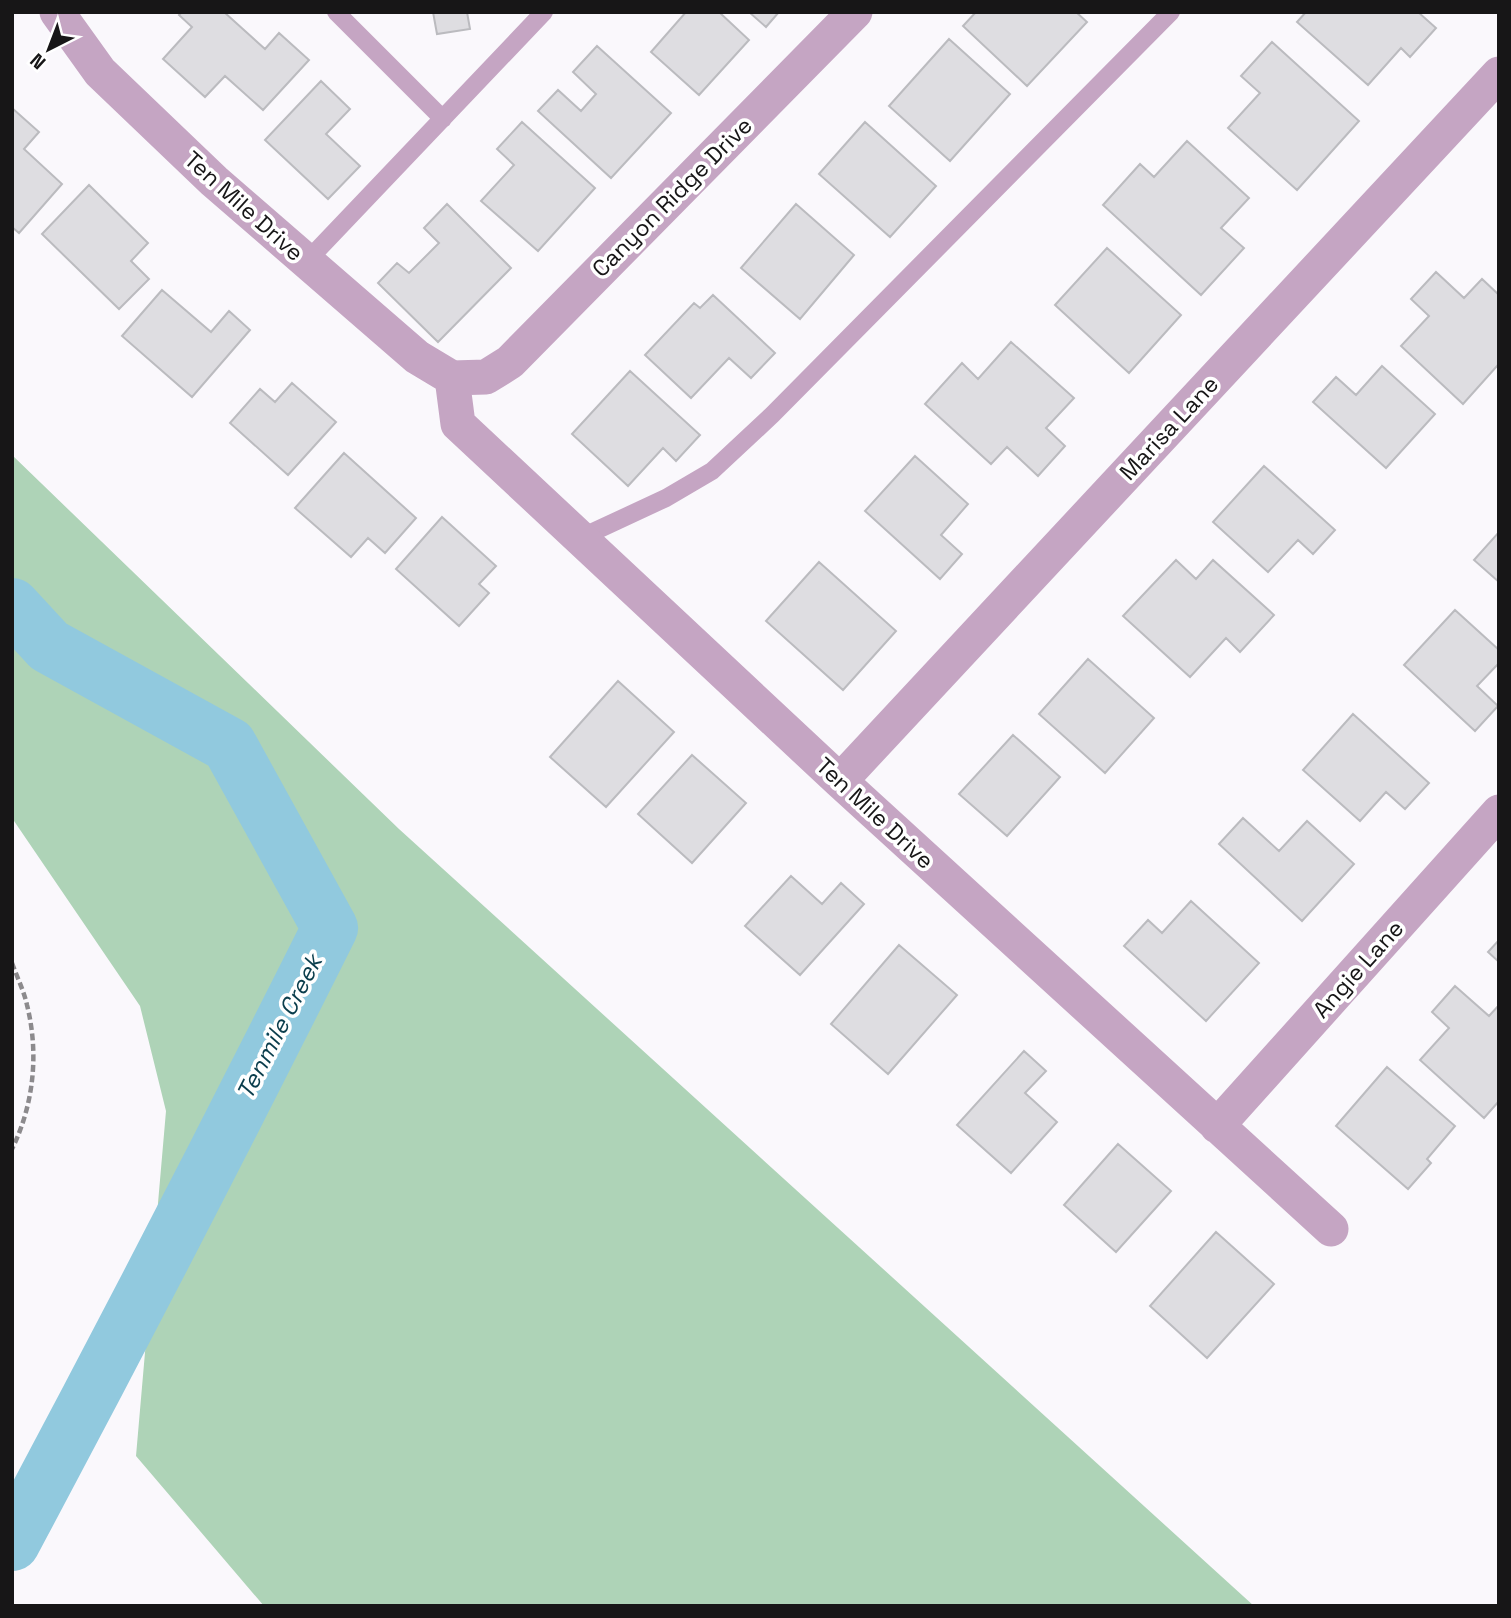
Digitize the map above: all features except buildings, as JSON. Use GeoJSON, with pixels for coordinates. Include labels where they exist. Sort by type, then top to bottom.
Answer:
{"type":"FeatureCollection","features":[{"type":"Feature","properties":{"kind":"street","name":"Ten Mile Drive"},"geometry":{"type":"LineString","coordinates":[[57,12],[100,72],[214,181],[417,358],[469,377],[458,424],[840,781],[1331,1230]]}},
{"type":"Feature","properties":{"kind":"street","name":"Canyon Ridge Drive"},"geometry":{"type":"LineString","coordinates":[[469,377],[510,362],[855,12]]}},
{"type":"Feature","properties":{"kind":"street","name":"Marisa Lane"},"geometry":{"type":"LineString","coordinates":[[840,781],[1499,74]]}},
{"type":"Feature","properties":{"kind":"street","name":"Angie Lane"},"geometry":{"type":"LineString","coordinates":[[1217,1126],[1499,812]]}},
{"type":"Feature","properties":{"kind":"lane"},"geometry":{"type":"LineString","coordinates":[[337,12],[443,118]]}},
{"type":"Feature","properties":{"kind":"lane"},"geometry":{"type":"LineString","coordinates":[[307,261],[544,12]]}},
{"type":"Feature","properties":{"kind":"lane"},"geometry":{"type":"LineString","coordinates":[[580,538],[666,499],[712,471],[772,415],[1171,12]]}},
{"type":"Feature","properties":{"kind":"path"},"geometry":{"type":"LineString","coordinates":[[12,963],[27,1004],[34,1056],[31,1094],[22,1130],[12,1149]]}},
{"type":"Feature","properties":{"kind":"green space"},"geometry":{"type":"Polygon","coordinates":[[[12,455],[399,829],[1254,1606],[264,1606],[136,1456],[166,1111],[140,1006],[12,818],[12,455]]]}},
{"type":"Feature","properties":{"kind":"waterway","name":"Tenmile Creek"},"geometry":{"type":"LineString","coordinates":[[12,606],[49,646],[229,745],[330,928],[12,1543]]}}]}
